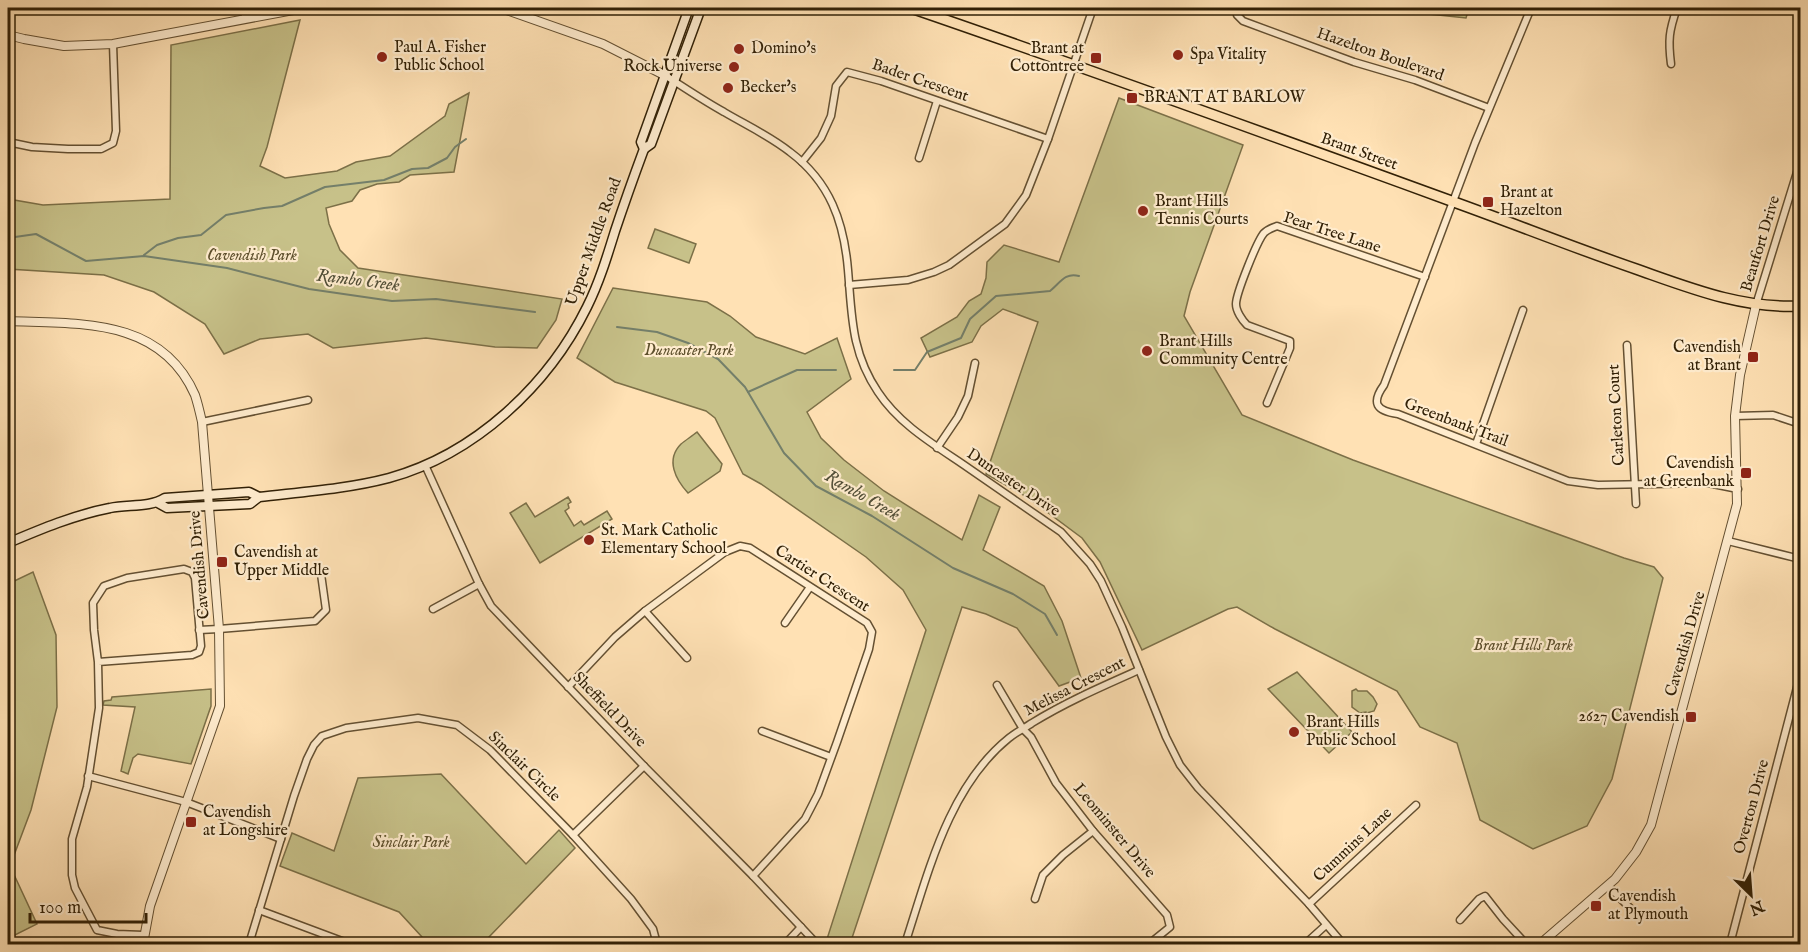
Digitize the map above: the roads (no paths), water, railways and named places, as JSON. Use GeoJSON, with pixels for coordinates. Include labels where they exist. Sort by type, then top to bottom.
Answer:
{"type":"FeatureCollection","features":[{"type":"Feature","properties":{"kind":"main road","name":"Upper Middle Road"},"geometry":{"type":"LineString","coordinates":[[158,503],[167,508],[250,504],[259,497],[356,485],[390,477],[425,465],[455,450],[485,430],[525,395],[538,381],[576,328],[599,280],[644,149],[651,144],[689,8]]}},
{"type":"Feature","properties":{"kind":"main road","name":"Upper Middle Road"},"geometry":{"type":"LineString","coordinates":[[670,79],[701,8]]}},
{"type":"Feature","properties":{"kind":"main road","name":"Brant Street"},"geometry":{"type":"LineString","coordinates":[[911,8],[1074,64],[1695,290],[1756,305],[1800,306]]}},
{"type":"Feature","properties":{"kind":"main road","name":"Upper Middle Road"},"geometry":{"type":"LineString","coordinates":[[8,543],[72,517],[112,507],[158,503],[165,498],[249,492],[259,497]]}},
{"type":"Feature","properties":{"kind":"street"},"geometry":{"type":"LineString","coordinates":[[243,8],[246,19]]}},
{"type":"Feature","properties":{"kind":"street"},"geometry":{"type":"LineString","coordinates":[[8,35],[64,45],[113,44],[304,8]]}},
{"type":"Feature","properties":{"kind":"street"},"geometry":{"type":"LineString","coordinates":[[501,8],[603,44],[670,79]]}},
{"type":"Feature","properties":{"kind":"street"},"geometry":{"type":"LineString","coordinates":[[849,285],[908,280],[934,272],[949,265],[1005,224],[1026,195],[1048,139],[1093,8]]}},
{"type":"Feature","properties":{"kind":"street","name":"Hazelton Boulevard"},"geometry":{"type":"LineString","coordinates":[[1238,8],[1237,15],[1243,21],[1353,62],[1415,80],[1489,108]]}},
{"type":"Feature","properties":{"kind":"street"},"geometry":{"type":"LineString","coordinates":[[1453,202],[1531,8]]}},
{"type":"Feature","properties":{"kind":"street"},"geometry":{"type":"LineString","coordinates":[[1671,64],[1670,28],[1677,8]]}},
{"type":"Feature","properties":{"kind":"street"},"geometry":{"type":"LineString","coordinates":[[8,142],[32,147],[68,149],[101,148],[112,143],[116,131],[113,44]]}},
{"type":"Feature","properties":{"kind":"street","name":"Bader Crescent"},"geometry":{"type":"LineString","coordinates":[[802,162],[821,138],[831,116],[836,86],[847,72],[860,74],[1048,139]]}},
{"type":"Feature","properties":{"kind":"street","name":"Duncaster Drive"},"geometry":{"type":"LineString","coordinates":[[670,79],[722,112],[769,137],[802,162],[824,187],[840,220],[845,243],[855,340],[862,363],[878,392],[892,410],[916,432],[1061,532],[1090,564],[1101,581],[1166,737],[1180,765],[1238,832],[1309,904],[1343,945]]}},
{"type":"Feature","properties":{"kind":"street"},"geometry":{"type":"LineString","coordinates":[[918,158],[937,100]]}},
{"type":"Feature","properties":{"kind":"street","name":"Beaufort Drive"},"geometry":{"type":"LineString","coordinates":[[1756,305],[1799,170],[1800,155]]}},
{"type":"Feature","properties":{"kind":"street","name":"Greenbank Trail"},"geometry":{"type":"LineString","coordinates":[[1453,202],[1384,384],[1377,394],[1376,400],[1379,408],[1568,481],[1598,485],[1708,483],[1738,489]]}},
{"type":"Feature","properties":{"kind":"street","name":"Pear Tree Lane"},"geometry":{"type":"LineString","coordinates":[[1267,403],[1290,348],[1290,341],[1247,325],[1236,304],[1244,277],[1266,230],[1277,226],[1425,278]]}},
{"type":"Feature","properties":{"kind":"street","name":"Cavendish Drive"},"geometry":{"type":"LineString","coordinates":[[1540,945],[1615,879],[1636,852],[1651,825],[1737,504],[1735,416],[1740,375],[1756,305]]}},
{"type":"Feature","properties":{"kind":"street"},"geometry":{"type":"LineString","coordinates":[[1476,444],[1523,310]]}},
{"type":"Feature","properties":{"kind":"street","name":"Cavendish Drive"},"geometry":{"type":"LineString","coordinates":[[8,321],[114,329],[145,340],[168,356],[178,368],[195,397],[202,422],[219,629],[220,706],[150,906],[142,945]]}},
{"type":"Feature","properties":{"kind":"street","name":"Carleton Court"},"geometry":{"type":"LineString","coordinates":[[1627,345],[1634,485]]}},
{"type":"Feature","properties":{"kind":"street"},"geometry":{"type":"LineString","coordinates":[[937,448],[958,417],[968,396],[975,363]]}},
{"type":"Feature","properties":{"kind":"street"},"geometry":{"type":"LineString","coordinates":[[202,422],[308,400]]}},
{"type":"Feature","properties":{"kind":"street"},"geometry":{"type":"LineString","coordinates":[[1735,416],[1773,415],[1800,424]]}},
{"type":"Feature","properties":{"kind":"street","name":"Sheffield Drive"},"geometry":{"type":"LineString","coordinates":[[425,465],[491,606],[817,945]]}},
{"type":"Feature","properties":{"kind":"street"},"geometry":{"type":"LineString","coordinates":[[1634,485],[1636,504]]}},
{"type":"Feature","properties":{"kind":"street"},"geometry":{"type":"LineString","coordinates":[[1728,541],[1800,560]]}},
{"type":"Feature","properties":{"kind":"street","name":"Cartier Crescent"},"geometry":{"type":"LineString","coordinates":[[568,687],[615,637],[645,610],[725,552],[740,546],[750,548],[867,623],[872,632],[869,649],[818,794],[805,819],[753,876]]}},
{"type":"Feature","properties":{"kind":"street","name":"Cavendish Drive"},"geometry":{"type":"LineString","coordinates":[[98,662],[192,655],[199,652],[201,646],[195,578],[192,572],[184,569],[127,578],[104,586],[93,603],[99,708],[88,776],[72,839],[72,875],[75,888],[97,930],[143,936]]}},
{"type":"Feature","properties":{"kind":"street"},"geometry":{"type":"LineString","coordinates":[[198,630],[315,621],[326,610],[321,574]]}},
{"type":"Feature","properties":{"kind":"street"},"geometry":{"type":"LineString","coordinates":[[433,609],[479,584]]}},
{"type":"Feature","properties":{"kind":"street"},"geometry":{"type":"LineString","coordinates":[[785,623],[810,587]]}},
{"type":"Feature","properties":{"kind":"street"},"geometry":{"type":"LineString","coordinates":[[645,610],[687,658]]}},
{"type":"Feature","properties":{"kind":"street","name":"Melissa Crescent"},"geometry":{"type":"LineString","coordinates":[[905,945],[938,843],[964,791],[981,766],[1009,738],[1053,710],[1139,669]]}},
{"type":"Feature","properties":{"kind":"street","name":"Overton Drive"},"geometry":{"type":"LineString","coordinates":[[1730,945],[1800,676]]}},
{"type":"Feature","properties":{"kind":"street","name":"Leominster Drive"},"geometry":{"type":"LineString","coordinates":[[997,685],[1023,729],[1031,737],[1056,783],[1093,831],[1167,915],[1170,927],[1149,945]]}},
{"type":"Feature","properties":{"kind":"street","name":"Sinclair Circle"},"geometry":{"type":"LineString","coordinates":[[249,945],[307,759],[314,746],[322,736],[346,728],[418,718],[457,725],[490,750],[573,835],[642,912],[653,929],[657,945]]}},
{"type":"Feature","properties":{"kind":"street"},"geometry":{"type":"LineString","coordinates":[[762,731],[831,757]]}},
{"type":"Feature","properties":{"kind":"street"},"geometry":{"type":"LineString","coordinates":[[573,835],[644,766]]}},
{"type":"Feature","properties":{"kind":"street"},"geometry":{"type":"LineString","coordinates":[[88,776],[186,802],[281,839]]}},
{"type":"Feature","properties":{"kind":"street","name":"Cummins Lane"},"geometry":{"type":"LineString","coordinates":[[1309,904],[1416,805]]}},
{"type":"Feature","properties":{"kind":"street"},"geometry":{"type":"LineString","coordinates":[[1035,899],[1043,875],[1063,855],[1093,831]]}},
{"type":"Feature","properties":{"kind":"street"},"geometry":{"type":"LineString","coordinates":[[1608,886],[1631,909]]}},
{"type":"Feature","properties":{"kind":"street"},"geometry":{"type":"LineString","coordinates":[[1460,920],[1479,899],[1485,896],[1526,945]]}},
{"type":"Feature","properties":{"kind":"street"},"geometry":{"type":"LineString","coordinates":[[259,910],[350,945]]}},
{"type":"Feature","properties":{"kind":"street"},"geometry":{"type":"LineString","coordinates":[[1305,945],[1326,925]]}},
{"type":"Feature","properties":{"kind":"street"},"geometry":{"type":"LineString","coordinates":[[785,945],[801,927]]}},
{"type":"Feature","properties":{"kind":"waterway"},"geometry":{"type":"LineString","coordinates":[[144,255],[157,245],[178,238],[201,235],[226,215],[282,206],[325,187],[384,180],[412,169],[428,168],[447,158],[455,147],[466,139]]}},
{"type":"Feature","properties":{"kind":"waterway","name":"Rambo Creek"},"geometry":{"type":"LineString","coordinates":[[8,238],[36,234],[86,261],[144,256],[227,268],[309,289],[392,301],[436,299],[535,312]]}},
{"type":"Feature","properties":{"kind":"waterway"},"geometry":{"type":"LineString","coordinates":[[894,370],[915,370],[927,352],[961,338],[970,319],[996,296],[1050,291],[1066,277],[1079,276]]}},
{"type":"Feature","properties":{"kind":"waterway","name":"Rambo Creek"},"geometry":{"type":"LineString","coordinates":[[617,327],[657,332],[688,343],[718,359],[745,387],[784,453],[816,486],[872,516],[953,568],[1013,594],[1045,614],[1057,635]]}},
{"type":"Feature","properties":{"kind":"waterway"},"geometry":{"type":"LineString","coordinates":[[748,392],[797,370],[836,370]]}},
{"type":"Feature","properties":{"kind":"place","name":"Domino's"},"geometry":{"type":"Point","coordinates":[739,49]}},
{"type":"Feature","properties":{"kind":"place","name":"Spa Vitality"},"geometry":{"type":"Point","coordinates":[1178,55]}},
{"type":"Feature","properties":{"kind":"place","name":"Paul A. Fisher Public School"},"geometry":{"type":"Point","coordinates":[382,57]}},
{"type":"Feature","properties":{"kind":"place","name":"Brant at Cottontree"},"geometry":{"type":"Point","coordinates":[1096,58]}},
{"type":"Feature","properties":{"kind":"place","name":"Rock Universe"},"geometry":{"type":"Point","coordinates":[734,67]}},
{"type":"Feature","properties":{"kind":"place","name":"Becker's"},"geometry":{"type":"Point","coordinates":[728,88]}},
{"type":"Feature","properties":{"kind":"place","name":"BRANT AT BARLOW"},"geometry":{"type":"Point","coordinates":[1132,98]}},
{"type":"Feature","properties":{"kind":"place","name":"Brant at Hazelton"},"geometry":{"type":"Point","coordinates":[1488,202]}},
{"type":"Feature","properties":{"kind":"place","name":"Brant Hills Tennis Courts"},"geometry":{"type":"Point","coordinates":[1143,211]}},
{"type":"Feature","properties":{"kind":"place","name":"Brant Hills Community Centre"},"geometry":{"type":"Point","coordinates":[1147,351]}},
{"type":"Feature","properties":{"kind":"place","name":"Cavendish at Brant"},"geometry":{"type":"Point","coordinates":[1753,357]}},
{"type":"Feature","properties":{"kind":"place","name":"Cavendish at Greenbank"},"geometry":{"type":"Point","coordinates":[1746,473]}},
{"type":"Feature","properties":{"kind":"place","name":"St. Mark Catholic Elementary School"},"geometry":{"type":"Point","coordinates":[589,540]}},
{"type":"Feature","properties":{"kind":"place","name":"Cavendish at Upper Middle"},"geometry":{"type":"Point","coordinates":[222,562]}},
{"type":"Feature","properties":{"kind":"place","name":"2627 Cavendish"},"geometry":{"type":"Point","coordinates":[1691,717]}},
{"type":"Feature","properties":{"kind":"place","name":"Brant Hills Public School"},"geometry":{"type":"Point","coordinates":[1294,732]}},
{"type":"Feature","properties":{"kind":"place","name":"Cavendish at Longshire"},"geometry":{"type":"Point","coordinates":[191,822]}},
{"type":"Feature","properties":{"kind":"place","name":"Cavendish at Plymouth"},"geometry":{"type":"Point","coordinates":[1596,906]}},
{"type":"Feature","properties":{"kind":"park label","name":"Cavendish Park"},"geometry":{"type":"Point","coordinates":[252,256]}},
{"type":"Feature","properties":{"kind":"park label","name":"Duncaster Park"},"geometry":{"type":"Point","coordinates":[689,351]}},
{"type":"Feature","properties":{"kind":"park label","name":"Brant Hills Park"},"geometry":{"type":"Point","coordinates":[1523,646]}},
{"type":"Feature","properties":{"kind":"park label","name":"Sinclair Park"},"geometry":{"type":"Point","coordinates":[411,843]}}]}
